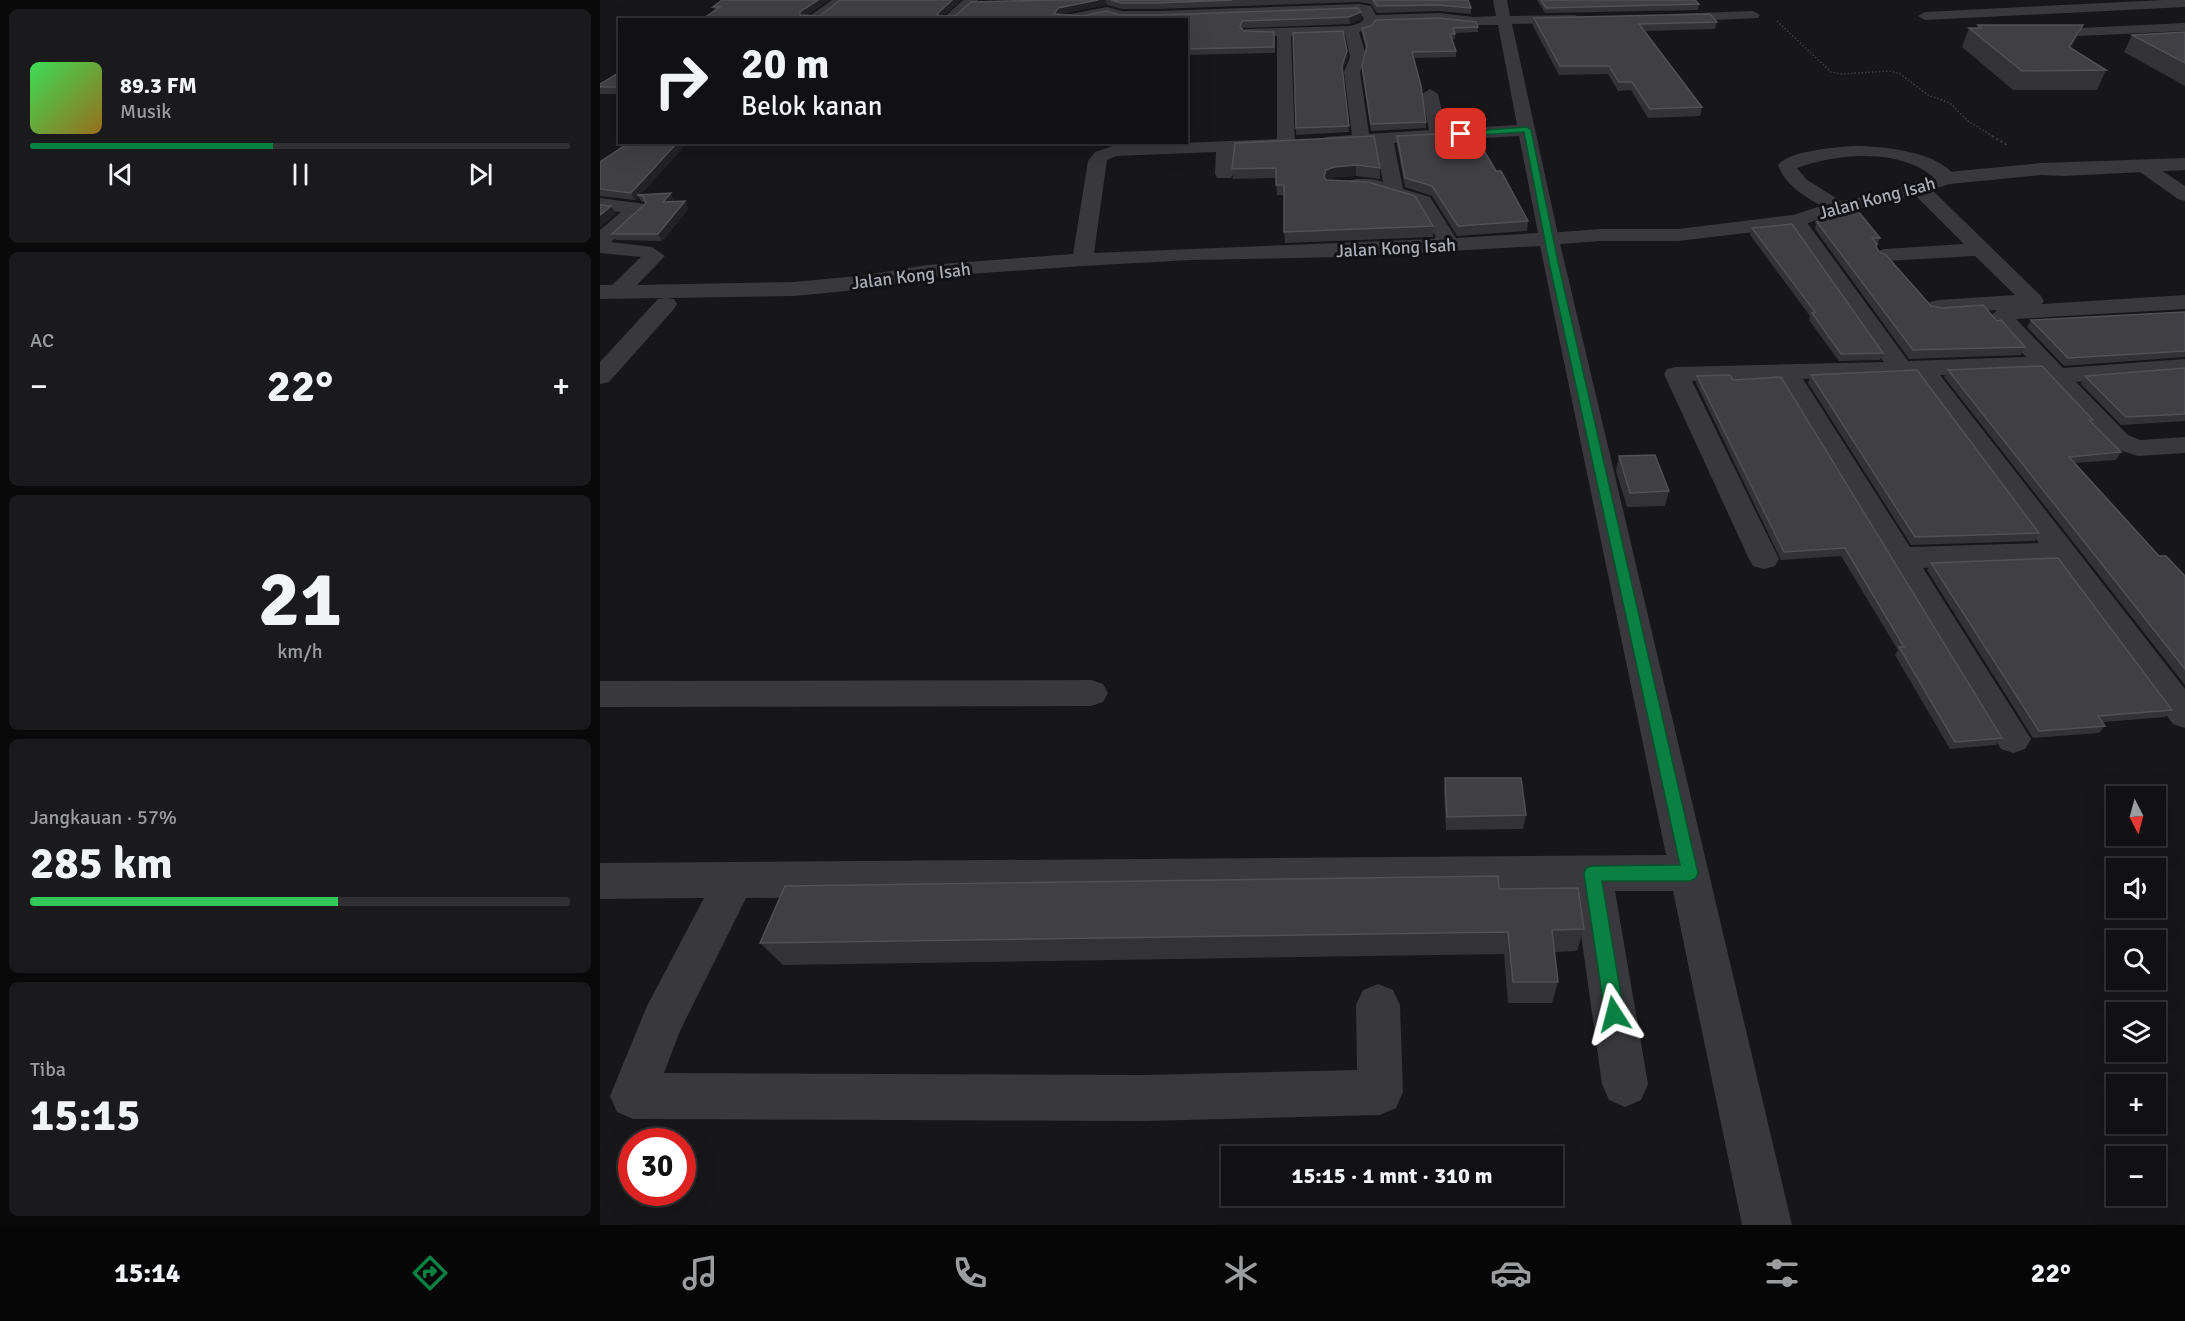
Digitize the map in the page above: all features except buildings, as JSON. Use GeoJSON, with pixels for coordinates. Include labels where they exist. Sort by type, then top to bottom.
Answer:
{"type":"FeatureCollection","features":[{"type":"Feature","properties":{"kind":"street"},"geometry":{"type":"LineString","coordinates":[[814,18],[841,0]]}},
{"type":"Feature","properties":{"kind":"street"},"geometry":{"type":"LineString","coordinates":[[1434,0],[1439,17]]}},
{"type":"Feature","properties":{"kind":"street"},"geometry":{"type":"LineString","coordinates":[[1500,0],[1549,239],[1767,1225]]}},
{"type":"Feature","properties":{"kind":"street"},"geometry":{"type":"LineString","coordinates":[[1974,0],[2024,30],[2185,27]]}},
{"type":"Feature","properties":{"kind":"street"},"geometry":{"type":"LineString","coordinates":[[951,18],[973,2]]}},
{"type":"Feature","properties":{"kind":"street"},"geometry":{"type":"LineString","coordinates":[[1925,16],[2185,3]]}},
{"type":"Feature","properties":{"kind":"street"},"geometry":{"type":"LineString","coordinates":[[1070,18],[1107,11],[1124,15],[1157,15],[1359,8],[1366,9],[1371,19]]}},
{"type":"Feature","properties":{"kind":"street"},"geometry":{"type":"LineString","coordinates":[[1050,15],[1061,18]]}},
{"type":"Feature","properties":{"kind":"street"},"geometry":{"type":"LineString","coordinates":[[1659,18],[1753,15]]}},
{"type":"Feature","properties":{"kind":"street"},"geometry":{"type":"LineString","coordinates":[[1240,32],[1351,30],[1365,26],[1371,19],[1439,17],[1505,20],[1588,19]]}},
{"type":"Feature","properties":{"kind":"street"},"geometry":{"type":"LineString","coordinates":[[1351,30],[1358,58],[1357,65],[1352,72],[1361,140]]}},
{"type":"Feature","properties":{"kind":"street"},"geometry":{"type":"LineString","coordinates":[[1284,32],[1283,98],[1286,144]]}},
{"type":"Feature","properties":{"kind":"street"},"geometry":{"type":"LineString","coordinates":[[1430,94],[1439,135]]}},
{"type":"Feature","properties":{"kind":"street"},"geometry":{"type":"LineString","coordinates":[[1083,260],[1097,160],[1114,147],[1225,147],[1527,130]]}},
{"type":"Feature","properties":{"kind":"street"},"geometry":{"type":"LineString","coordinates":[[1384,139],[1394,192]]}},
{"type":"Feature","properties":{"kind":"street"},"geometry":{"type":"LineString","coordinates":[[1224,174],[1225,147]]}},
{"type":"Feature","properties":{"kind":"street"},"geometry":{"type":"LineString","coordinates":[[1837,207],[1799,182],[1788,170],[1787,165],[1819,156],[1875,152],[1923,162],[1948,178]]}},
{"type":"Feature","properties":{"kind":"street","name":"Jalan Kong Isah"},"geometry":{"type":"LineString","coordinates":[[609,292],[814,287],[867,282],[927,271],[1191,254],[1343,252],[1600,235],[1678,235],[1796,221],[1837,207],[1881,199],[1948,178],[2041,169],[2064,171],[2185,164]]}},
{"type":"Feature","properties":{"kind":"street"},"geometry":{"type":"LineString","coordinates":[[2143,166],[2185,195]]}},
{"type":"Feature","properties":{"kind":"street"},"geometry":{"type":"LineString","coordinates":[[1336,185],[1371,184],[1423,201],[1446,237],[1441,246]]}},
{"type":"Feature","properties":{"kind":"street"},"geometry":{"type":"LineString","coordinates":[[1918,187],[2033,301],[1938,307]]}},
{"type":"Feature","properties":{"kind":"street"},"geometry":{"type":"LineString","coordinates":[[600,194],[605,194],[600,202],[639,208],[600,241]]}},
{"type":"Feature","properties":{"kind":"street"},"geometry":{"type":"LineString","coordinates":[[1796,221],[1911,368],[2061,552],[2185,714]]}},
{"type":"Feature","properties":{"kind":"street"},"geometry":{"type":"LineString","coordinates":[[600,247],[645,251],[654,256],[609,292]]}},
{"type":"Feature","properties":{"kind":"street"},"geometry":{"type":"LineString","coordinates":[[1885,255],[1981,249]]}},
{"type":"Feature","properties":{"kind":"street"},"geometry":{"type":"LineString","coordinates":[[2185,302],[2002,315],[2002,320],[2125,445],[2138,448],[2185,445]]}},
{"type":"Feature","properties":{"kind":"street"},"geometry":{"type":"LineString","coordinates":[[600,377],[666,304]]}},
{"type":"Feature","properties":{"kind":"street"},"geometry":{"type":"LineString","coordinates":[[1764,559],[1676,374],[1911,368],[2050,370],[2185,366]]}},
{"type":"Feature","properties":{"kind":"street"},"geometry":{"type":"LineString","coordinates":[[1786,372],[2013,740]]}},
{"type":"Feature","properties":{"kind":"street"},"geometry":{"type":"LineString","coordinates":[[1900,558],[2061,552]]}},
{"type":"Feature","properties":{"kind":"street"},"geometry":{"type":"LineString","coordinates":[[600,694],[1091,693]]}},
{"type":"Feature","properties":{"kind":"street"},"geometry":{"type":"LineString","coordinates":[[600,881],[1690,873]]}},
{"type":"Feature","properties":{"kind":"street"},"geometry":{"type":"LineString","coordinates":[[1592,874],[1626,1084]]}},
{"type":"Feature","properties":{"kind":"street"},"geometry":{"type":"LineString","coordinates":[[735,880],[662,1021],[633,1096],[1146,1098],[1380,1092],[1378,1005]]}},
{"type":"Feature","properties":{"kind":"path"},"geometry":{"type":"LineString","coordinates":[[1753,15],[1777,22],[1831,72],[1842,74],[1889,71],[1899,73],[1928,95],[1950,103],[1968,121],[1981,127],[2041,169]]}},
{"type":"Feature","properties":{"kind":"route"},"geometry":{"type":"LineString","coordinates":[[1461,134],[1527,130],[1554,262],[1690,873],[1592,874],[1614,1014]]}}]}
